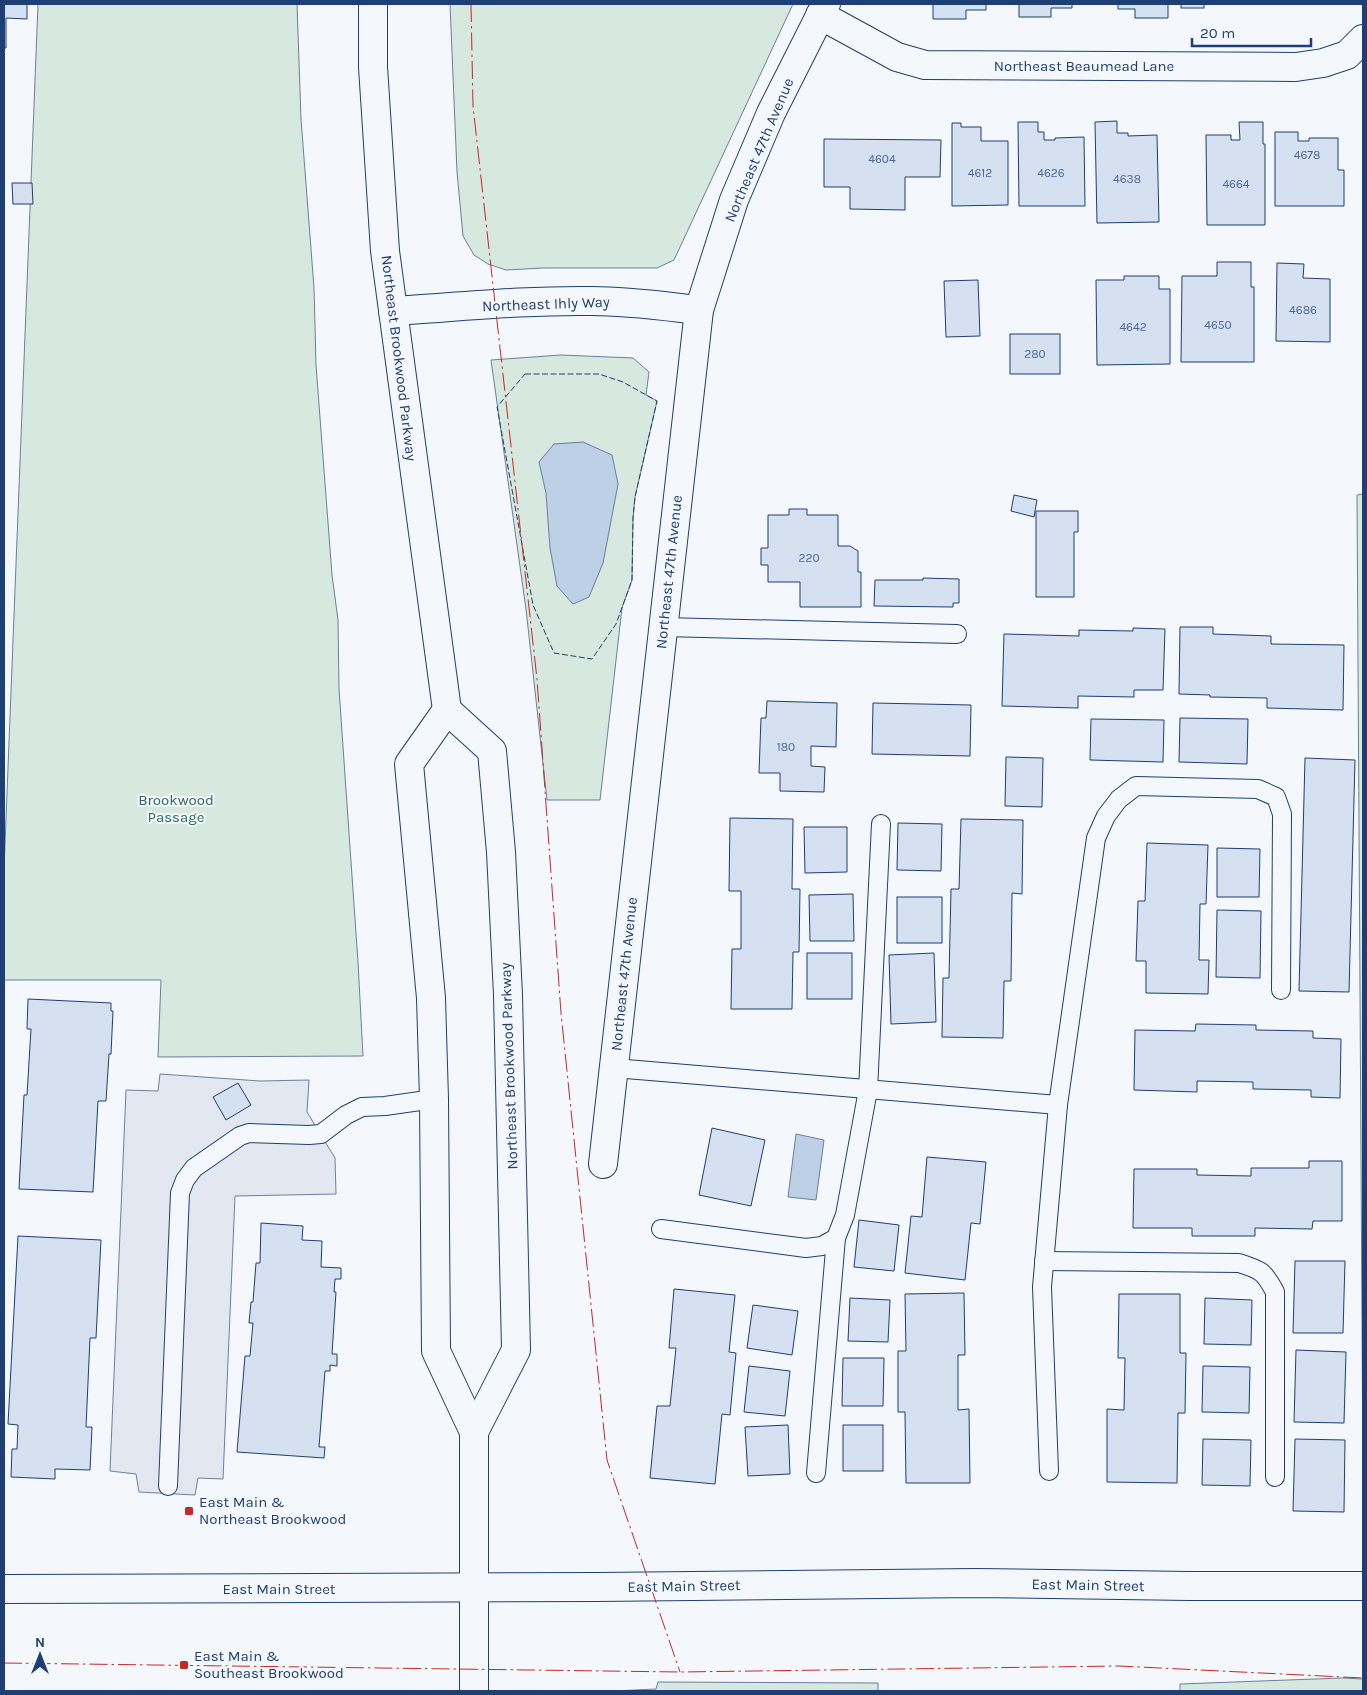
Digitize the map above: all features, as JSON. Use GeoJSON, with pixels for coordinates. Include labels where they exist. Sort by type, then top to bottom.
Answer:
{"type":"FeatureCollection","features":[{"type":"Feature","properties":{"kind":"main road","name":"Northeast Brookwood Parkway"},"geometry":{"type":"LineString","coordinates":[[373,4],[373,67],[383,222],[393,311],[447,710],[492,751],[501,852],[508,995],[516,1350],[474,1432]]}},
{"type":"Feature","properties":{"kind":"main road","name":"Northeast Beaumead Lane"},"geometry":{"type":"LineString","coordinates":[[823,10],[897,57],[925,66],[1296,67],[1324,64],[1347,55],[1359,43]]}},
{"type":"Feature","properties":{"kind":"main road","name":"Northeast 47th Avenue"},"geometry":{"type":"LineString","coordinates":[[603,1164],[698,310],[734,200],[771,113],[823,10]]}},
{"type":"Feature","properties":{"kind":"main road","name":"Northeast Ihly Way"},"geometry":{"type":"LineString","coordinates":[[393,311],[548,301],[649,304],[698,310]]}},
{"type":"Feature","properties":{"kind":"main road","name":"Northeast Brookwood Parkway"},"geometry":{"type":"LineString","coordinates":[[447,710],[409,764],[431,998],[434,1099],[436,1351],[474,1432],[474,1691]]}},
{"type":"Feature","properties":{"kind":"main road","name":"East Main Street"},"geometry":{"type":"LineString","coordinates":[[4,1589],[976,1583],[1363,1586]]}},
{"type":"Feature","properties":{"kind":"lane"},"geometry":{"type":"LineString","coordinates":[[663,627],[957,634]]}},
{"type":"Feature","properties":{"kind":"lane"},"geometry":{"type":"LineString","coordinates":[[1049,1471],[1042,1287],[1058,1105],[1096,838],[1119,799],[1136,786],[1258,789],[1276,797],[1282,814],[1281,990]]}},
{"type":"Feature","properties":{"kind":"lane"},"geometry":{"type":"LineString","coordinates":[[816,1473],[836,1238],[845,1215],[868,1090],[881,824]]}},
{"type":"Feature","properties":{"kind":"lane"},"geometry":{"type":"LineString","coordinates":[[614,1068],[1058,1105]]}},
{"type":"Feature","properties":{"kind":"lane"},"geometry":{"type":"LineString","coordinates":[[168,1486],[180,1193],[185,1180],[194,1168],[240,1136],[249,1133],[321,1134],[346,1115],[362,1107],[385,1106],[434,1099]]}},
{"type":"Feature","properties":{"kind":"lane"},"geometry":{"type":"LineString","coordinates":[[660,1229],[806,1248],[822,1246],[836,1238]]}},
{"type":"Feature","properties":{"kind":"lane"},"geometry":{"type":"LineString","coordinates":[[1044,1261],[1239,1263],[1266,1275],[1275,1292],[1275,1478]]}},
{"type":"Feature","properties":{"kind":"green space","name":"Brookwood Passage"},"geometry":{"type":"Polygon","coordinates":[[[38,4],[297,4],[301,119],[314,288],[316,365],[332,575],[338,620],[339,689],[363,1056],[158,1057],[161,980],[4,980],[4,870],[38,4]]]}},
{"type":"Feature","properties":{"kind":"green space"},"geometry":{"type":"Polygon","coordinates":[[[450,4],[793,4],[674,260],[657,268],[543,268],[506,270],[488,264],[474,255],[463,236],[457,172],[450,4]]]}},
{"type":"Feature","properties":{"kind":"green space"},"geometry":{"type":"Polygon","coordinates":[[[561,355],[633,358],[649,372],[646,395],[657,401],[635,497],[632,580],[622,608],[600,800],[547,800],[526,609],[491,360],[561,355]]]}},
{"type":"Feature","properties":{"kind":"green space"},"geometry":{"type":"Polygon","coordinates":[[[1363,494],[1363,1486],[1357,495],[1363,494]]]}},
{"type":"Feature","properties":{"kind":"green space"},"geometry":{"type":"Polygon","coordinates":[[[1342,1678],[1363,1679],[1363,1691],[1180,1691],[1180,1684],[1342,1678]]]}},
{"type":"Feature","properties":{"kind":"green space"},"geometry":{"type":"Polygon","coordinates":[[[658,1682],[878,1683],[878,1691],[612,1691],[656,1689],[658,1682]]]}},
{"type":"Feature","properties":{"kind":"shaded area"},"geometry":{"type":"Polygon","coordinates":[[[160,1074],[260,1081],[309,1080],[307,1112],[335,1158],[336,1194],[235,1196],[223,1479],[198,1478],[195,1495],[139,1492],[136,1474],[110,1471],[126,1090],[158,1091],[160,1074]]]}},
{"type":"Feature","properties":{"kind":"water"},"geometry":{"type":"Polygon","coordinates":[[[583,442],[612,455],[618,484],[603,563],[589,597],[573,604],[557,586],[550,548],[546,493],[539,462],[554,444],[583,442]]]}},
{"type":"Feature","properties":{"kind":"water"},"geometry":{"type":"Polygon","coordinates":[[[796,1134],[824,1140],[816,1200],[788,1197],[796,1134]]]}},
{"type":"Feature","properties":{"kind":"building"},"geometry":{"type":"Polygon","coordinates":[[[4,4],[27,4],[27,19],[6,18],[6,48],[4,48],[4,4]]]}},
{"type":"Feature","properties":{"kind":"building"},"geometry":{"type":"Polygon","coordinates":[[[933,4],[986,4],[986,10],[966,10],[966,19],[933,19],[933,4]]]}},
{"type":"Feature","properties":{"kind":"building"},"geometry":{"type":"Polygon","coordinates":[[[1019,4],[1072,4],[1072,8],[1051,8],[1051,17],[1019,17],[1019,4]]]}},
{"type":"Feature","properties":{"kind":"building"},"geometry":{"type":"Polygon","coordinates":[[[1118,4],[1168,4],[1168,18],[1135,18],[1135,9],[1118,9],[1118,4]]]}},
{"type":"Feature","properties":{"kind":"building"},"geometry":{"type":"Polygon","coordinates":[[[1181,4],[1204,4],[1204,8],[1181,8],[1181,4]]]}},
{"type":"Feature","properties":{"kind":"building"},"geometry":{"type":"Polygon","coordinates":[[[1117,121],[1117,133],[1128,133],[1128,136],[1157,135],[1159,222],[1097,223],[1095,122],[1117,121]]]}},
{"type":"Feature","properties":{"kind":"building"},"geometry":{"type":"Polygon","coordinates":[[[1018,122],[1038,122],[1038,132],[1044,132],[1044,140],[1084,137],[1085,206],[1019,206],[1018,122]]]}},
{"type":"Feature","properties":{"kind":"building"},"geometry":{"type":"Polygon","coordinates":[[[1239,122],[1263,122],[1263,144],[1265,144],[1265,225],[1207,225],[1206,135],[1231,135],[1231,140],[1240,140],[1239,122]]]}},
{"type":"Feature","properties":{"kind":"building"},"geometry":{"type":"Polygon","coordinates":[[[952,123],[961,123],[961,127],[981,127],[981,141],[1008,141],[1008,205],[952,206],[952,123]]]}},
{"type":"Feature","properties":{"kind":"building"},"geometry":{"type":"Polygon","coordinates":[[[1275,132],[1298,132],[1298,141],[1309,141],[1309,138],[1338,138],[1338,170],[1344,170],[1344,206],[1275,206],[1275,132]]]}},
{"type":"Feature","properties":{"kind":"building"},"geometry":{"type":"Polygon","coordinates":[[[824,139],[941,140],[940,177],[905,177],[905,210],[850,209],[850,187],[824,187],[824,139]]]}},
{"type":"Feature","properties":{"kind":"building"},"geometry":{"type":"Polygon","coordinates":[[[12,183],[32,183],[33,204],[13,204],[12,183]]]}},
{"type":"Feature","properties":{"kind":"building"},"geometry":{"type":"Polygon","coordinates":[[[1217,262],[1251,262],[1251,287],[1254,287],[1254,362],[1181,362],[1182,276],[1217,276],[1217,262]]]}},
{"type":"Feature","properties":{"kind":"building"},"geometry":{"type":"Polygon","coordinates":[[[1277,263],[1304,264],[1303,278],[1330,279],[1330,342],[1276,341],[1277,263]]]}},
{"type":"Feature","properties":{"kind":"building"},"geometry":{"type":"Polygon","coordinates":[[[1124,276],[1159,276],[1159,289],[1170,289],[1170,364],[1097,365],[1096,280],[1124,280],[1124,276]]]}},
{"type":"Feature","properties":{"kind":"building"},"geometry":{"type":"Polygon","coordinates":[[[978,280],[980,336],[946,337],[944,281],[978,280]]]}},
{"type":"Feature","properties":{"kind":"building"},"geometry":{"type":"Polygon","coordinates":[[[1010,334],[1060,334],[1060,374],[1010,374],[1010,334]]]}},
{"type":"Feature","properties":{"kind":"building"},"geometry":{"type":"Polygon","coordinates":[[[1014,495],[1037,500],[1034,517],[1011,511],[1014,495]]]}},
{"type":"Feature","properties":{"kind":"building"},"geometry":{"type":"Polygon","coordinates":[[[789,509],[807,509],[807,515],[838,515],[838,546],[850,546],[858,551],[858,572],[861,572],[861,607],[800,607],[800,582],[768,582],[768,565],[761,565],[761,548],[768,548],[768,515],[789,515],[789,509]]]}},
{"type":"Feature","properties":{"kind":"building"},"geometry":{"type":"Polygon","coordinates":[[[1036,511],[1078,511],[1078,532],[1074,532],[1074,597],[1036,597],[1036,511]]]}},
{"type":"Feature","properties":{"kind":"building"},"geometry":{"type":"Polygon","coordinates":[[[923,578],[959,579],[959,603],[953,603],[953,607],[874,606],[875,580],[923,580],[923,578]]]}},
{"type":"Feature","properties":{"kind":"building"},"geometry":{"type":"Polygon","coordinates":[[[1180,627],[1213,627],[1213,634],[1271,636],[1271,644],[1344,645],[1343,710],[1267,708],[1267,698],[1210,697],[1210,695],[1179,694],[1180,627]]]}},
{"type":"Feature","properties":{"kind":"building"},"geometry":{"type":"Polygon","coordinates":[[[1133,628],[1165,629],[1163,690],[1134,690],[1134,697],[1078,696],[1078,708],[1002,706],[1004,634],[1079,636],[1079,630],[1133,631],[1133,628]]]}},
{"type":"Feature","properties":{"kind":"building"},"geometry":{"type":"Polygon","coordinates":[[[767,701],[837,703],[836,747],[811,746],[811,766],[825,767],[824,792],[780,791],[780,773],[759,773],[761,718],[766,718],[767,701]]]}},
{"type":"Feature","properties":{"kind":"building"},"geometry":{"type":"Polygon","coordinates":[[[873,703],[971,705],[970,756],[872,754],[873,703]]]}},
{"type":"Feature","properties":{"kind":"building"},"geometry":{"type":"Polygon","coordinates":[[[1180,718],[1248,719],[1247,764],[1179,762],[1180,718]]]}},
{"type":"Feature","properties":{"kind":"building"},"geometry":{"type":"Polygon","coordinates":[[[1091,719],[1164,720],[1163,762],[1090,760],[1091,719]]]}},
{"type":"Feature","properties":{"kind":"building"},"geometry":{"type":"Polygon","coordinates":[[[1006,757],[1043,758],[1042,807],[1005,806],[1006,757]]]}},
{"type":"Feature","properties":{"kind":"building"},"geometry":{"type":"Polygon","coordinates":[[[1305,758],[1355,760],[1349,992],[1299,991],[1305,758]]]}},
{"type":"Feature","properties":{"kind":"building"},"geometry":{"type":"Polygon","coordinates":[[[730,818],[793,819],[792,889],[800,889],[799,952],[793,952],[792,1009],[731,1009],[732,949],[741,949],[741,891],[729,891],[730,818]]]}},
{"type":"Feature","properties":{"kind":"building"},"geometry":{"type":"Polygon","coordinates":[[[961,819],[1023,820],[1022,894],[1012,893],[1011,981],[1004,981],[1003,1038],[942,1037],[943,978],[949,978],[951,889],[959,889],[961,819]]]}},
{"type":"Feature","properties":{"kind":"building"},"geometry":{"type":"Polygon","coordinates":[[[898,823],[942,824],[941,871],[897,870],[898,823]]]}},
{"type":"Feature","properties":{"kind":"building"},"geometry":{"type":"Polygon","coordinates":[[[804,827],[847,827],[847,872],[805,873],[804,827]]]}},
{"type":"Feature","properties":{"kind":"building"},"geometry":{"type":"Polygon","coordinates":[[[1147,843],[1208,845],[1206,904],[1200,904],[1199,960],[1209,960],[1208,994],[1146,993],[1146,961],[1136,961],[1138,901],[1145,901],[1147,843]]]}},
{"type":"Feature","properties":{"kind":"building"},"geometry":{"type":"Polygon","coordinates":[[[1217,848],[1260,849],[1259,897],[1217,897],[1217,848]]]}},
{"type":"Feature","properties":{"kind":"building"},"geometry":{"type":"Polygon","coordinates":[[[853,894],[854,941],[810,941],[809,895],[853,894]]]}},
{"type":"Feature","properties":{"kind":"building"},"geometry":{"type":"Polygon","coordinates":[[[897,897],[942,897],[942,943],[897,943],[897,897]]]}},
{"type":"Feature","properties":{"kind":"building"},"geometry":{"type":"Polygon","coordinates":[[[1217,910],[1261,911],[1260,978],[1216,977],[1217,910]]]}},
{"type":"Feature","properties":{"kind":"building"},"geometry":{"type":"Polygon","coordinates":[[[807,953],[852,953],[852,999],[807,999],[807,953]]]}},
{"type":"Feature","properties":{"kind":"building"},"geometry":{"type":"Polygon","coordinates":[[[934,953],[936,1022],[891,1024],[889,955],[934,953]]]}},
{"type":"Feature","properties":{"kind":"building"},"geometry":{"type":"Polygon","coordinates":[[[28,999],[111,1003],[111,1011],[113,1011],[111,1054],[109,1054],[106,1101],[98,1101],[93,1192],[19,1189],[24,1095],[27,1095],[31,1029],[27,1029],[28,999]]]}},
{"type":"Feature","properties":{"kind":"building"},"geometry":{"type":"Polygon","coordinates":[[[1196,1024],[1256,1025],[1256,1030],[1313,1031],[1313,1038],[1341,1039],[1340,1098],[1311,1097],[1311,1090],[1253,1089],[1253,1082],[1197,1081],[1197,1092],[1134,1090],[1135,1030],[1195,1031],[1196,1024]]]}},
{"type":"Feature","properties":{"kind":"building"},"geometry":{"type":"Polygon","coordinates":[[[238,1083],[251,1105],[226,1120],[213,1097],[238,1083]]]}},
{"type":"Feature","properties":{"kind":"building"},"geometry":{"type":"Polygon","coordinates":[[[712,1128],[765,1140],[751,1206],[699,1195],[712,1128]]]}},
{"type":"Feature","properties":{"kind":"building"},"geometry":{"type":"Polygon","coordinates":[[[927,1157],[986,1162],[980,1224],[971,1223],[965,1280],[905,1273],[911,1216],[922,1217],[927,1157]]]}},
{"type":"Feature","properties":{"kind":"building"},"geometry":{"type":"Polygon","coordinates":[[[1309,1161],[1342,1161],[1342,1221],[1313,1221],[1312,1229],[1255,1228],[1255,1236],[1192,1236],[1192,1228],[1133,1228],[1134,1169],[1197,1169],[1197,1175],[1251,1176],[1251,1168],[1309,1168],[1309,1161]]]}},
{"type":"Feature","properties":{"kind":"building"},"geometry":{"type":"Polygon","coordinates":[[[859,1220],[899,1225],[894,1271],[854,1267],[859,1220]]]}},
{"type":"Feature","properties":{"kind":"building"},"geometry":{"type":"Polygon","coordinates":[[[261,1223],[303,1226],[302,1240],[322,1241],[321,1267],[341,1268],[341,1279],[335,1279],[334,1292],[336,1292],[332,1354],[337,1354],[337,1366],[330,1365],[330,1371],[325,1371],[319,1447],[325,1447],[324,1458],[237,1452],[245,1356],[250,1356],[253,1323],[249,1323],[251,1302],[253,1302],[256,1263],[260,1263],[261,1223]]]}},
{"type":"Feature","properties":{"kind":"building"},"geometry":{"type":"Polygon","coordinates":[[[18,1236],[101,1240],[96,1338],[90,1338],[86,1427],[92,1427],[90,1470],[55,1469],[55,1479],[11,1477],[12,1449],[17,1449],[18,1425],[8,1424],[18,1236]]]}},
{"type":"Feature","properties":{"kind":"building"},"geometry":{"type":"Polygon","coordinates":[[[1295,1261],[1345,1261],[1343,1333],[1293,1333],[1295,1261]]]}},
{"type":"Feature","properties":{"kind":"building"},"geometry":{"type":"Polygon","coordinates":[[[674,1289],[735,1295],[729,1352],[736,1353],[730,1415],[722,1414],[715,1484],[650,1478],[657,1406],[670,1406],[676,1348],[669,1348],[674,1289]]]}},
{"type":"Feature","properties":{"kind":"building"},"geometry":{"type":"Polygon","coordinates":[[[964,1293],[965,1355],[958,1355],[958,1410],[969,1409],[970,1483],[906,1483],[905,1412],[898,1412],[898,1351],[906,1351],[905,1294],[964,1293]]]}},
{"type":"Feature","properties":{"kind":"building"},"geometry":{"type":"Polygon","coordinates":[[[1119,1294],[1180,1294],[1180,1353],[1186,1353],[1185,1413],[1178,1413],[1177,1483],[1107,1482],[1107,1409],[1124,1410],[1125,1358],[1118,1358],[1119,1294]]]}},
{"type":"Feature","properties":{"kind":"building"},"geometry":{"type":"Polygon","coordinates":[[[850,1298],[890,1300],[888,1342],[848,1341],[850,1298]]]}},
{"type":"Feature","properties":{"kind":"building"},"geometry":{"type":"Polygon","coordinates":[[[1205,1298],[1252,1300],[1251,1345],[1204,1344],[1205,1298]]]}},
{"type":"Feature","properties":{"kind":"building"},"geometry":{"type":"Polygon","coordinates":[[[753,1305],[798,1311],[792,1355],[747,1348],[753,1305]]]}},
{"type":"Feature","properties":{"kind":"building"},"geometry":{"type":"Polygon","coordinates":[[[1296,1350],[1346,1352],[1344,1423],[1294,1422],[1296,1350]]]}},
{"type":"Feature","properties":{"kind":"building"},"geometry":{"type":"Polygon","coordinates":[[[843,1358],[884,1358],[883,1406],[842,1406],[843,1358]]]}},
{"type":"Feature","properties":{"kind":"building"},"geometry":{"type":"Polygon","coordinates":[[[749,1366],[790,1371],[785,1416],[744,1412],[749,1366]]]}},
{"type":"Feature","properties":{"kind":"building"},"geometry":{"type":"Polygon","coordinates":[[[1203,1366],[1250,1367],[1249,1413],[1202,1412],[1203,1366]]]}},
{"type":"Feature","properties":{"kind":"building"},"geometry":{"type":"Polygon","coordinates":[[[788,1425],[790,1474],[748,1476],[745,1427],[788,1425]]]}},
{"type":"Feature","properties":{"kind":"building"},"geometry":{"type":"Polygon","coordinates":[[[843,1425],[883,1425],[883,1471],[843,1471],[843,1425]]]}},
{"type":"Feature","properties":{"kind":"building"},"geometry":{"type":"Polygon","coordinates":[[[1203,1439],[1251,1440],[1250,1486],[1202,1485],[1203,1439]]]}},
{"type":"Feature","properties":{"kind":"building"},"geometry":{"type":"Polygon","coordinates":[[[1295,1439],[1345,1440],[1344,1512],[1293,1511],[1295,1439]]]}},
{"type":"Feature","properties":{"kind":"fence"},"geometry":{"type":"LineString","coordinates":[[525,374],[599,374],[623,382],[657,401],[635,497],[632,580],[616,624],[592,659],[554,653],[533,605],[497,407],[525,374]]}},
{"type":"Feature","properties":{"kind":"power"},"geometry":{"type":"LineString","coordinates":[[471,4],[473,106],[537,679],[561,1013],[607,1460],[680,1672]]}},
{"type":"Feature","properties":{"kind":"power"},"geometry":{"type":"LineString","coordinates":[[4,1663],[680,1672],[1119,1666],[1363,1678]]}},
{"type":"Feature","properties":{"kind":"place","name":"East Main & Northeast Brookwood"},"geometry":{"type":"Point","coordinates":[189,1511]}},
{"type":"Feature","properties":{"kind":"place","name":"East Main & Southeast Brookwood"},"geometry":{"type":"Point","coordinates":[184,1665]}}]}
